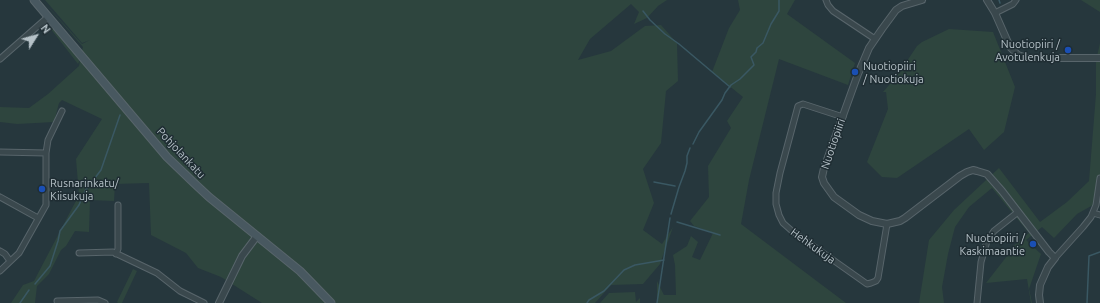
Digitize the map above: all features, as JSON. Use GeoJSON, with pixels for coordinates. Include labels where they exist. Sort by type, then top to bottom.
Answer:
{"type":"FeatureCollection","features":[{"type":"Feature","properties":{"kind":"main road","name":"Pohjolankatu"},"geometry":{"type":"LineString","coordinates":[[34,0],[167,156],[194,183],[300,271],[331,303]]}},
{"type":"Feature","properties":{"kind":"street"},"geometry":{"type":"LineString","coordinates":[[826,0],[828,5],[833,10],[875,39]]}},
{"type":"Feature","properties":{"kind":"street","name":"Nuotiopiiri"},"geometry":{"type":"LineString","coordinates":[[887,224],[872,221],[859,215],[834,197],[829,192],[822,177],[862,61],[875,39],[896,10],[902,6],[922,0]]}},
{"type":"Feature","properties":{"kind":"street"},"geometry":{"type":"LineString","coordinates":[[987,0],[995,13],[1010,47],[1018,55],[1027,58],[1100,58]]}},
{"type":"Feature","properties":{"kind":"street"},"geometry":{"type":"LineString","coordinates":[[995,13],[1013,4],[1016,0]]}},
{"type":"Feature","properties":{"kind":"street"},"geometry":{"type":"LineString","coordinates":[[0,59],[48,17]]}},
{"type":"Feature","properties":{"kind":"street","name":"Hehkukuja"},"geometry":{"type":"LineString","coordinates":[[843,117],[803,104],[798,106],[776,193],[776,204],[779,215],[783,223],[792,231],[867,284],[876,281],[878,278],[887,224]]}},
{"type":"Feature","properties":{"kind":"street"},"geometry":{"type":"LineString","coordinates":[[0,272],[19,253],[46,205],[46,153],[48,140],[62,112]]}},
{"type":"Feature","properties":{"kind":"street"},"geometry":{"type":"LineString","coordinates":[[0,152],[46,153]]}},
{"type":"Feature","properties":{"kind":"street"},"geometry":{"type":"LineString","coordinates":[[887,224],[900,221],[905,218],[960,176],[973,170],[987,174],[991,178],[1055,258]]}},
{"type":"Feature","properties":{"kind":"street"},"geometry":{"type":"LineString","coordinates":[[1040,303],[1040,285],[1048,267],[1083,227],[1093,213],[1100,178]]}},
{"type":"Feature","properties":{"kind":"street"},"geometry":{"type":"LineString","coordinates":[[0,197],[38,218]]}},
{"type":"Feature","properties":{"kind":"street"},"geometry":{"type":"LineString","coordinates":[[116,254],[118,249],[118,205]]}},
{"type":"Feature","properties":{"kind":"street"},"geometry":{"type":"LineString","coordinates":[[977,303],[981,262],[987,241],[994,231],[1018,212]]}},
{"type":"Feature","properties":{"kind":"street"},"geometry":{"type":"LineString","coordinates":[[1093,213],[1100,215]]}},
{"type":"Feature","properties":{"kind":"street"},"geometry":{"type":"LineString","coordinates":[[219,303],[242,256],[257,236]]}},
{"type":"Feature","properties":{"kind":"street"},"geometry":{"type":"LineString","coordinates":[[0,251],[5,254],[10,261]]}},
{"type":"Feature","properties":{"kind":"street"},"geometry":{"type":"LineString","coordinates":[[79,253],[113,252],[157,274],[180,291],[204,303]]}},
{"type":"Feature","properties":{"kind":"street"},"geometry":{"type":"LineString","coordinates":[[57,301],[98,300],[105,303]]}},
{"type":"Feature","properties":{"kind":"green space"},"geometry":{"type":"Polygon","coordinates":[[[42,0],[82,44],[90,40],[82,43],[45,0],[667,0],[658,6],[647,18],[634,24],[639,12],[631,4],[590,39],[578,60],[611,51],[645,26],[661,25],[677,43],[678,81],[666,91],[661,143],[643,169],[654,203],[643,230],[662,244],[673,227],[660,264],[643,284],[611,285],[595,303],[262,303],[221,277],[198,268],[186,253],[151,235],[149,183],[115,184],[114,201],[90,200],[89,232],[75,231],[66,246],[61,250],[49,274],[37,286],[35,303],[11,303],[23,285],[34,281],[79,195],[76,159],[102,119],[62,100],[59,103],[54,122],[17,124],[0,122],[0,107],[29,108],[48,94],[79,66],[80,60],[78,64],[50,28],[52,28],[80,57],[83,47],[42,0]]]}},
{"type":"Feature","properties":{"kind":"green space"},"geometry":{"type":"Polygon","coordinates":[[[738,0],[795,0],[787,14],[855,63],[848,85],[779,59],[749,180],[741,224],[846,303],[657,303],[657,281],[664,295],[676,295],[675,265],[673,255],[687,246],[691,236],[698,242],[692,257],[700,260],[713,233],[694,226],[690,221],[709,197],[708,166],[731,128],[727,121],[743,97],[712,72],[729,28],[740,10],[738,0]]]}},
{"type":"Feature","properties":{"kind":"green space"},"geometry":{"type":"Polygon","coordinates":[[[1081,0],[1100,0],[1100,12],[1081,0]]]}},
{"type":"Feature","properties":{"kind":"green space"},"geometry":{"type":"Polygon","coordinates":[[[949,29],[993,32],[1015,87],[1004,132],[984,150],[969,129],[897,178],[882,177],[867,162],[888,109],[886,92],[883,92],[897,76],[917,46],[949,29]]]}},
{"type":"Feature","properties":{"kind":"green space"},"geometry":{"type":"Polygon","coordinates":[[[1100,43],[1100,201],[1077,214],[1054,238],[1042,227],[1026,240],[1041,254],[1029,289],[1032,303],[1031,303],[1027,279],[986,283],[1007,256],[1012,247],[1029,233],[992,188],[969,207],[955,227],[942,287],[944,303],[919,303],[929,240],[954,210],[999,168],[1040,222],[1067,202],[1089,181],[1096,94],[1096,61],[1100,43]]]}},
{"type":"Feature","properties":{"kind":"green space"},"geometry":{"type":"Polygon","coordinates":[[[133,269],[137,271],[122,303],[118,303],[117,302],[133,269]]]}},
{"type":"Feature","properties":{"kind":"green space"},"geometry":{"type":"Polygon","coordinates":[[[635,292],[636,302],[640,298],[640,303],[600,303],[609,293],[635,292]]]}},
{"type":"Feature","properties":{"kind":"waterway"},"geometry":{"type":"LineString","coordinates":[[693,144],[699,132],[731,85],[740,79],[754,65],[751,57],[756,52],[757,48],[763,43],[771,24],[779,11],[779,0]]}},
{"type":"Feature","properties":{"kind":"waterway"},"geometry":{"type":"LineString","coordinates":[[643,11],[665,34],[730,87]]}},
{"type":"Feature","properties":{"kind":"waterway"},"geometry":{"type":"LineString","coordinates":[[35,284],[50,266],[60,231],[79,205],[85,191],[101,170],[120,115]]}},
{"type":"Feature","properties":{"kind":"waterway"},"geometry":{"type":"LineString","coordinates":[[671,214],[685,171],[687,156],[690,148]]}},
{"type":"Feature","properties":{"kind":"waterway"},"geometry":{"type":"LineString","coordinates":[[654,182],[675,186]]}},
{"type":"Feature","properties":{"kind":"waterway"},"geometry":{"type":"LineString","coordinates":[[657,303],[670,218]]}},
{"type":"Feature","properties":{"kind":"waterway"},"geometry":{"type":"LineString","coordinates":[[677,222],[720,235]]}},
{"type":"Feature","properties":{"kind":"waterway"},"geometry":{"type":"LineString","coordinates":[[1087,303],[1089,256],[1100,252]]}},
{"type":"Feature","properties":{"kind":"waterway"},"geometry":{"type":"LineString","coordinates":[[587,303],[589,300],[604,291],[624,270],[635,265],[664,260]]}},
{"type":"Feature","properties":{"kind":"waterway"},"geometry":{"type":"LineString","coordinates":[[20,303],[29,290]]}},
{"type":"Feature","properties":{"kind":"place","name":"Nuotiopiiri / Avotulenkuja"},"geometry":{"type":"Point","coordinates":[1068,50]}},
{"type":"Feature","properties":{"kind":"place","name":"Nuotiopiiri / Nuotiokuja"},"geometry":{"type":"Point","coordinates":[855,72]}},
{"type":"Feature","properties":{"kind":"place","name":"Rusnarinkatu/ Kiisukuja"},"geometry":{"type":"Point","coordinates":[42,189]}},
{"type":"Feature","properties":{"kind":"place","name":"Nuotiopiiri / Kaskimaantie"},"geometry":{"type":"Point","coordinates":[1033,244]}}]}
